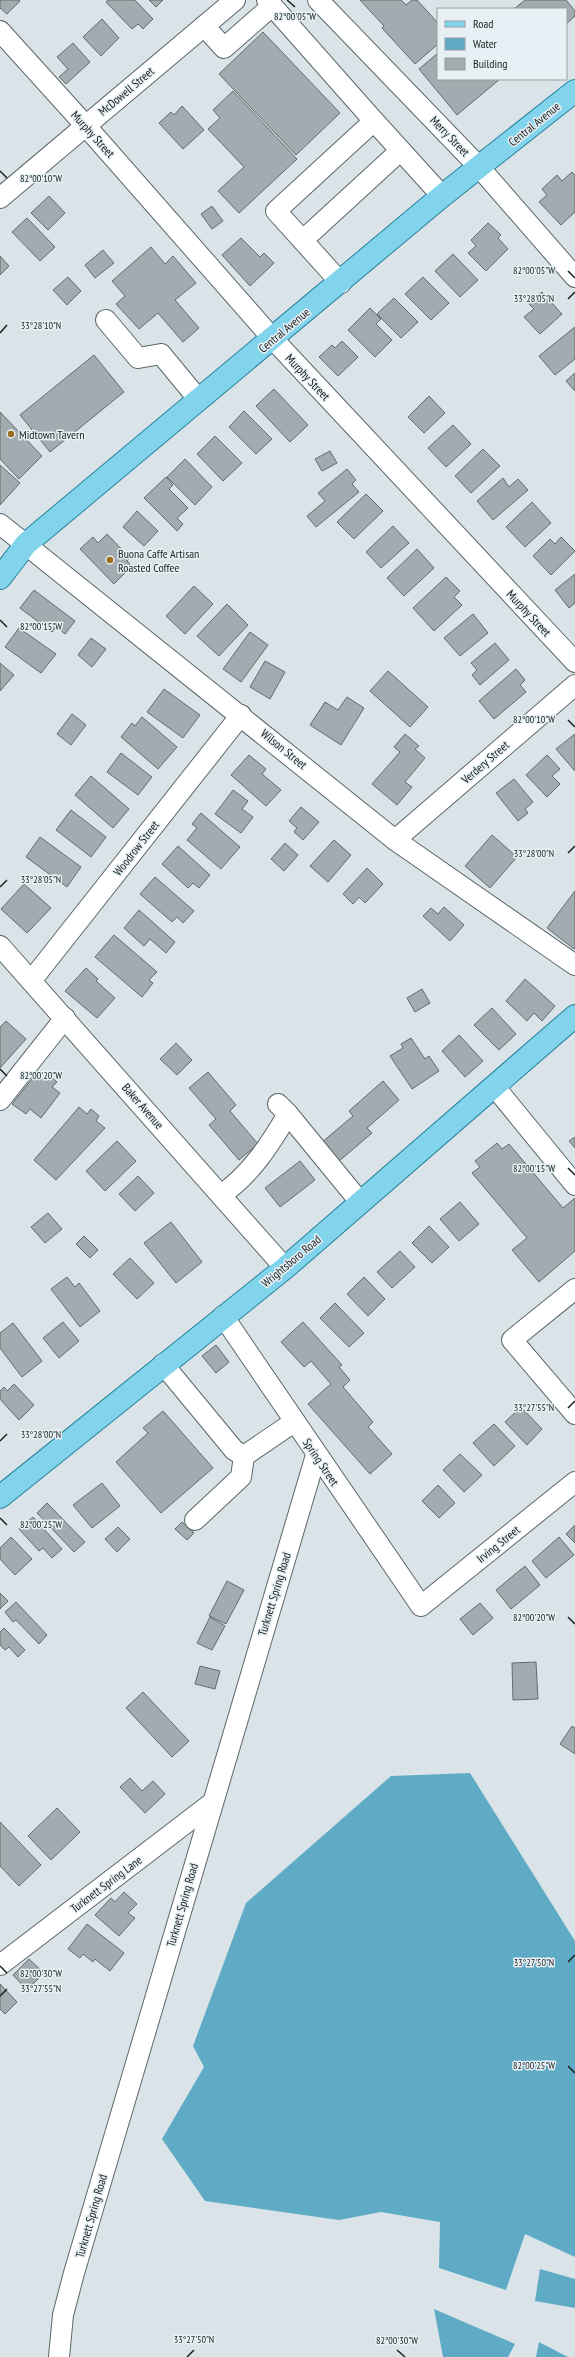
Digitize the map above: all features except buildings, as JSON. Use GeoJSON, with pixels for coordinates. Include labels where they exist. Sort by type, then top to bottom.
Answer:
{"type":"FeatureCollection","features":[{"type":"Feature","properties":{"kind":"main road","name":"Central Avenue"},"geometry":{"type":"LineString","coordinates":[[0,578],[26,544],[341,283],[442,196],[480,168],[575,91]]}},
{"type":"Feature","properties":{"kind":"main road","name":"Wrightsboro Road"},"geometry":{"type":"LineString","coordinates":[[0,1497],[163,1364],[285,1268],[575,1016]]}},
{"type":"Feature","properties":{"kind":"street","name":"McDowell Street"},"geometry":{"type":"LineString","coordinates":[[0,198],[235,0]]}},
{"type":"Feature","properties":{"kind":"street","name":"Merry Street"},"geometry":{"type":"LineString","coordinates":[[318,0],[480,168],[575,277]]}},
{"type":"Feature","properties":{"kind":"street"},"geometry":{"type":"LineString","coordinates":[[204,26],[224,48],[270,3],[400,151],[442,196]]}},
{"type":"Feature","properties":{"kind":"street","name":"Murphy Street"},"geometry":{"type":"LineString","coordinates":[[0,31],[85,125],[273,339],[575,662]]}},
{"type":"Feature","properties":{"kind":"street"},"geometry":{"type":"LineString","coordinates":[[341,283],[276,210],[374,121]]}},
{"type":"Feature","properties":{"kind":"street"},"geometry":{"type":"LineString","coordinates":[[303,240],[400,151]]}},
{"type":"Feature","properties":{"kind":"street"},"geometry":{"type":"LineString","coordinates":[[106,320],[138,358],[161,354],[199,400]]}},
{"type":"Feature","properties":{"kind":"street","name":"Wilson Street"},"geometry":{"type":"LineString","coordinates":[[0,524],[241,715],[395,840],[575,965]]}},
{"type":"Feature","properties":{"kind":"street","name":"Verdery Street"},"geometry":{"type":"LineString","coordinates":[[395,840],[575,685]]}},
{"type":"Feature","properties":{"kind":"street","name":"Woodrow Street"},"geometry":{"type":"LineString","coordinates":[[31,981],[241,715]]}},
{"type":"Feature","properties":{"kind":"street","name":"Baker Avenue"},"geometry":{"type":"LineString","coordinates":[[0,946],[285,1268]]}},
{"type":"Feature","properties":{"kind":"street"},"geometry":{"type":"LineString","coordinates":[[0,1100],[65,1018]]}},
{"type":"Feature","properties":{"kind":"street"},"geometry":{"type":"LineString","coordinates":[[494,1086],[575,1185]]}},
{"type":"Feature","properties":{"kind":"street"},"geometry":{"type":"LineString","coordinates":[[220,1195],[237,1183],[262,1156],[283,1109],[360,1202]]}},
{"type":"Feature","properties":{"kind":"street"},"geometry":{"type":"LineString","coordinates":[[575,1289],[512,1340],[575,1414]]}},
{"type":"Feature","properties":{"kind":"street","name":"Spring Street"},"geometry":{"type":"LineString","coordinates":[[223,1316],[316,1455],[421,1606]]}},
{"type":"Feature","properties":{"kind":"street"},"geometry":{"type":"LineString","coordinates":[[163,1364],[234,1450],[244,1456]]}},
{"type":"Feature","properties":{"kind":"street"},"geometry":{"type":"LineString","coordinates":[[196,1520],[241,1477],[244,1456],[294,1422]]}},
{"type":"Feature","properties":{"kind":"street","name":"Turknett Spring Road"},"geometry":{"type":"LineString","coordinates":[[58,2357],[63,2315],[212,1803],[316,1455]]}},
{"type":"Feature","properties":{"kind":"street","name":"Irving Street"},"geometry":{"type":"LineString","coordinates":[[421,1606],[575,1482]]}},
{"type":"Feature","properties":{"kind":"street","name":"Turknett Spring Lane"},"geometry":{"type":"LineString","coordinates":[[0,1965],[212,1803]]}},
{"type":"Feature","properties":{"kind":"water"},"geometry":{"type":"Polygon","coordinates":[[[470,1773],[575,1941],[575,2257],[525,2234],[506,2290],[439,2268],[440,2222],[381,2212],[339,2220],[205,2201],[162,2139],[204,2067],[193,2046],[246,1903],[391,1776],[470,1773]]]}},
{"type":"Feature","properties":{"kind":"water"},"geometry":{"type":"Polygon","coordinates":[[[540,2269],[575,2279],[575,2308],[535,2301],[540,2269]]]}},
{"type":"Feature","properties":{"kind":"water"},"geometry":{"type":"Polygon","coordinates":[[[434,2309],[515,2344],[508,2357],[443,2357],[434,2309]]]}},
{"type":"Feature","properties":{"kind":"water"},"geometry":{"type":"Polygon","coordinates":[[[539,2342],[568,2357],[536,2357],[539,2342]]]}},
{"type":"Feature","properties":{"kind":"place","name":"Midtown Tavern"},"geometry":{"type":"Point","coordinates":[11,434]}},
{"type":"Feature","properties":{"kind":"place","name":"Buona Caffe Artisan Roasted Coffee"},"geometry":{"type":"Point","coordinates":[110,560]}}]}
